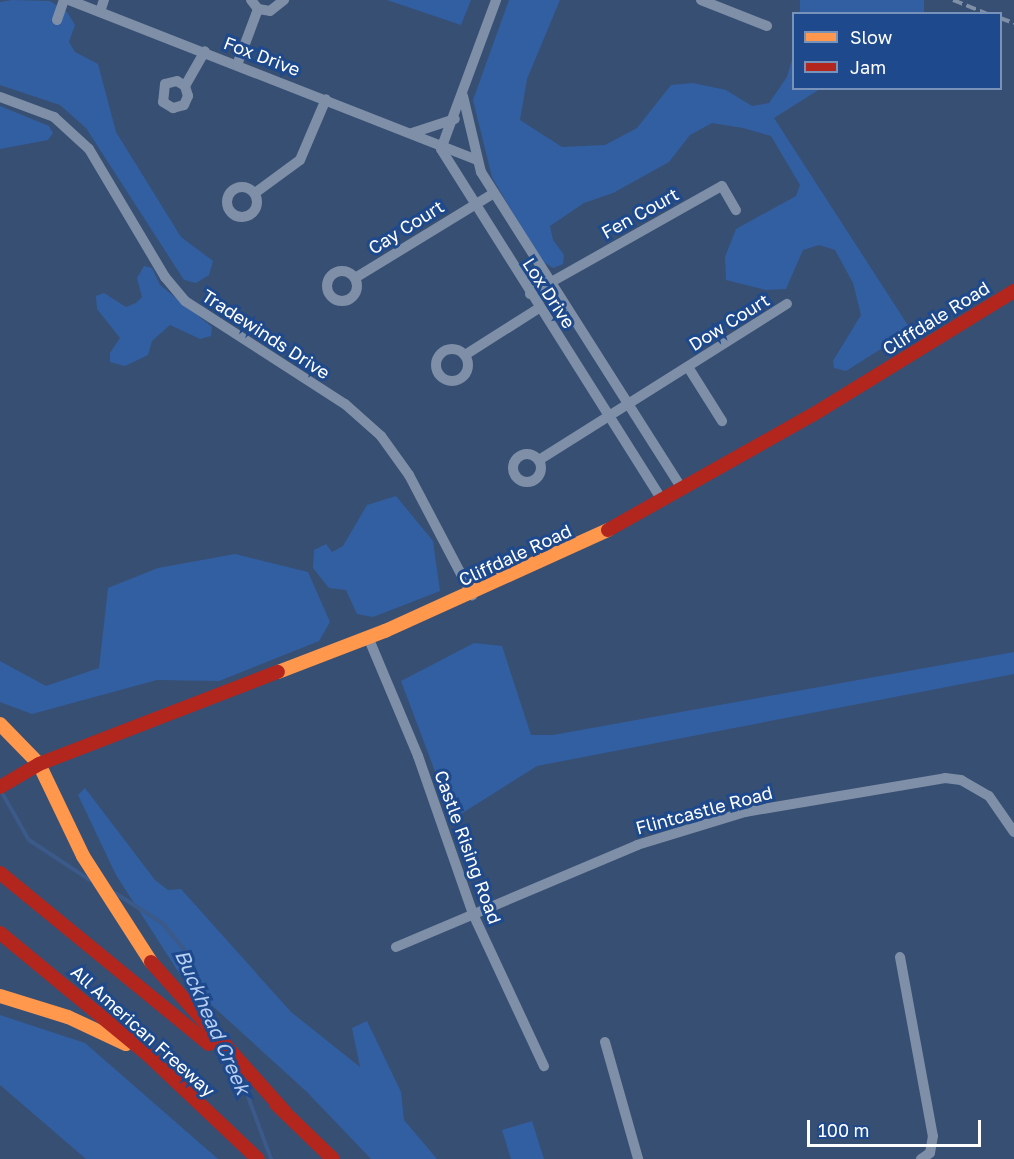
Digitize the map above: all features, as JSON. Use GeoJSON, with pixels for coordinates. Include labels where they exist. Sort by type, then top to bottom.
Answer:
{"type":"FeatureCollection","features":[{"type":"Feature","properties":{"kind":"main road","name":"Cliffdale Road"},"geometry":{"type":"LineString","coordinates":[[0,787],[39,764],[472,595],[663,501],[1014,291]]}},
{"type":"Feature","properties":{"kind":"main road"},"geometry":{"type":"LineString","coordinates":[[0,724],[39,764],[84,856],[156,970],[285,1112]]}},
{"type":"Feature","properties":{"kind":"main road","name":"All American Freeway"},"geometry":{"type":"LineString","coordinates":[[0,873],[138,982],[285,1112],[333,1159]]}},
{"type":"Feature","properties":{"kind":"main road","name":"All American Freeway"},"geometry":{"type":"LineString","coordinates":[[0,933],[148,1054],[258,1159]]}},
{"type":"Feature","properties":{"kind":"main road"},"geometry":{"type":"LineString","coordinates":[[0,996],[68,1017],[148,1054]]}},
{"type":"Feature","properties":{"kind":"street","name":"Fox Drive"},"geometry":{"type":"LineString","coordinates":[[66,0],[205,51],[412,134],[441,149],[477,160]]}},
{"type":"Feature","properties":{"kind":"street"},"geometry":{"type":"LineString","coordinates":[[57,20],[66,0]]}},
{"type":"Feature","properties":{"kind":"street"},"geometry":{"type":"LineString","coordinates":[[100,12],[104,0]]}},
{"type":"Feature","properties":{"kind":"street"},"geometry":{"type":"LineString","coordinates":[[237,65],[255,4],[270,11],[284,0]]}},
{"type":"Feature","properties":{"kind":"street"},"geometry":{"type":"LineString","coordinates":[[441,149],[455,119],[496,0]]}},
{"type":"Feature","properties":{"kind":"street"},"geometry":{"type":"LineString","coordinates":[[701,0],[767,26]]}},
{"type":"Feature","properties":{"kind":"street"},"geometry":{"type":"LineString","coordinates":[[185,86],[205,51]]}},
{"type":"Feature","properties":{"kind":"street","name":"Lox Drive"},"geometry":{"type":"LineString","coordinates":[[462,96],[477,160],[494,193],[682,489]]}},
{"type":"Feature","properties":{"kind":"street","name":"Tradewinds Drive"},"geometry":{"type":"LineString","coordinates":[[0,97],[54,117],[89,149],[165,277],[185,302],[345,404],[381,436],[409,475],[472,595]]}},
{"type":"Feature","properties":{"kind":"street"},"geometry":{"type":"LineString","coordinates":[[255,193],[300,160],[327,99]]}},
{"type":"Feature","properties":{"kind":"street"},"geometry":{"type":"LineString","coordinates":[[412,134],[455,119]]}},
{"type":"Feature","properties":{"kind":"street","name":"Lox Drive"},"geometry":{"type":"LineString","coordinates":[[441,149],[530,294],[663,501]]}},
{"type":"Feature","properties":{"kind":"street","name":"Fen Court"},"geometry":{"type":"LineString","coordinates":[[549,282],[722,186],[736,210]]}},
{"type":"Feature","properties":{"kind":"street","name":"Cay Court"},"geometry":{"type":"LineString","coordinates":[[355,278],[494,193]]}},
{"type":"Feature","properties":{"kind":"street"},"geometry":{"type":"LineString","coordinates":[[530,294],[549,282]]}},
{"type":"Feature","properties":{"kind":"street","name":"Dow Court"},"geometry":{"type":"LineString","coordinates":[[539,460],[787,304]]}},
{"type":"Feature","properties":{"kind":"street"},"geometry":{"type":"LineString","coordinates":[[465,355],[539,308]]}},
{"type":"Feature","properties":{"kind":"street","name":"Dow Court"},"geometry":{"type":"LineString","coordinates":[[688,367],[722,421]]}},
{"type":"Feature","properties":{"kind":"street","name":"Castle Rising Road"},"geometry":{"type":"LineString","coordinates":[[368,637],[418,756],[473,914],[544,1066]]}},
{"type":"Feature","properties":{"kind":"street","name":"Flintcastle Road"},"geometry":{"type":"LineString","coordinates":[[396,947],[601,859],[698,825],[928,780],[961,780],[976,786],[1000,807],[1014,832]]}},
{"type":"Feature","properties":{"kind":"street"},"geometry":{"type":"LineString","coordinates":[[900,957],[933,1136],[930,1152],[921,1159]]}},
{"type":"Feature","properties":{"kind":"street"},"geometry":{"type":"LineString","coordinates":[[605,1042],[638,1159]]}},
{"type":"Feature","properties":{"kind":"shaded area"},"geometry":{"type":"Polygon","coordinates":[[[387,0],[471,0],[461,25],[387,0]]]}},
{"type":"Feature","properties":{"kind":"shaded area"},"geometry":{"type":"Polygon","coordinates":[[[509,0],[560,0],[527,79],[520,120],[562,147],[605,145],[637,128],[671,85],[693,83],[726,90],[752,106],[769,103],[787,77],[792,60],[792,90],[818,90],[774,118],[911,330],[846,371],[834,368],[833,361],[861,315],[853,283],[835,250],[819,245],[803,250],[786,289],[766,290],[726,280],[725,257],[736,229],[796,196],[800,185],[771,136],[743,128],[712,123],[690,135],[669,162],[613,193],[584,203],[550,226],[553,240],[564,255],[563,264],[553,268],[540,260],[492,177],[473,100],[509,0]]]}},
{"type":"Feature","properties":{"kind":"shaded area"},"geometry":{"type":"Polygon","coordinates":[[[800,0],[924,0],[924,12],[800,12],[800,0]]]}},
{"type":"Feature","properties":{"kind":"shaded area"},"geometry":{"type":"Polygon","coordinates":[[[50,1],[67,12],[75,25],[69,42],[75,52],[98,64],[116,132],[181,237],[213,261],[209,275],[196,283],[184,280],[86,128],[60,105],[0,85],[0,2],[50,1]]]}},
{"type":"Feature","properties":{"kind":"shaded area"},"geometry":{"type":"Polygon","coordinates":[[[0,106],[49,126],[53,133],[48,140],[0,149],[0,106]]]}},
{"type":"Feature","properties":{"kind":"shaded area"},"geometry":{"type":"Polygon","coordinates":[[[144,266],[152,268],[160,285],[212,327],[211,336],[200,339],[170,325],[152,341],[148,355],[125,366],[110,362],[110,353],[120,338],[97,309],[96,296],[104,293],[126,307],[136,303],[142,297],[137,278],[144,266]]]}},
{"type":"Feature","properties":{"kind":"shaded area"},"geometry":{"type":"Polygon","coordinates":[[[396,496],[433,541],[440,591],[373,617],[357,614],[346,590],[329,588],[313,568],[314,550],[326,544],[332,552],[343,546],[367,505],[396,496]]]}},
{"type":"Feature","properties":{"kind":"shaded area"},"geometry":{"type":"Polygon","coordinates":[[[235,554],[308,572],[330,622],[319,641],[219,681],[157,680],[32,714],[0,702],[0,661],[46,686],[99,668],[108,588],[158,568],[235,554]]]}},
{"type":"Feature","properties":{"kind":"shaded area"},"geometry":{"type":"Polygon","coordinates":[[[474,643],[502,646],[531,735],[553,735],[1014,652],[1014,674],[537,766],[453,819],[401,681],[474,643]]]}},
{"type":"Feature","properties":{"kind":"shaded area"},"geometry":{"type":"Polygon","coordinates":[[[85,788],[155,880],[168,890],[181,889],[291,1012],[360,1067],[352,1028],[367,1021],[401,1092],[404,1120],[437,1159],[371,1159],[307,1092],[183,979],[116,875],[78,795],[85,788]]]}},
{"type":"Feature","properties":{"kind":"shaded area"},"geometry":{"type":"Polygon","coordinates":[[[0,1015],[85,1043],[218,1159],[86,1159],[0,1085],[0,1015]]]}},
{"type":"Feature","properties":{"kind":"shaded area"},"geometry":{"type":"Polygon","coordinates":[[[532,1121],[544,1159],[511,1159],[502,1130],[532,1121]]]}},
{"type":"Feature","properties":{"kind":"waterway","name":"Buckhead Creek"},"geometry":{"type":"LineString","coordinates":[[1,791],[29,840],[90,880]]}},
{"type":"Feature","properties":{"kind":"waterway","name":"Buckhead Creek"},"geometry":{"type":"LineString","coordinates":[[115,893],[162,923],[184,949],[217,1025]]}},
{"type":"Feature","properties":{"kind":"waterway","name":"Buckhead Creek"},"geometry":{"type":"LineString","coordinates":[[240,1075],[271,1159]]}},
{"type":"Feature","properties":{"kind":"railway"},"geometry":{"type":"LineString","coordinates":[[953,0],[983,12]]}},
{"type":"Feature","properties":{"kind":"railway"},"geometry":{"type":"LineString","coordinates":[[1002,19],[1014,23]]}},
{"type":"Feature","properties":{"kind":"traffic: slow"},"geometry":{"type":"LineString","coordinates":[[278,672],[385,631],[608,530]]}},
{"type":"Feature","properties":{"kind":"traffic: slow"},"geometry":{"type":"LineString","coordinates":[[0,724],[39,764],[83,856],[151,962]]}},
{"type":"Feature","properties":{"kind":"traffic: slow"},"geometry":{"type":"LineString","coordinates":[[0,996],[68,1017],[126,1044]]}},
{"type":"Feature","properties":{"kind":"traffic: jam"},"geometry":{"type":"LineString","coordinates":[[608,530],[814,414],[1014,291]]}},
{"type":"Feature","properties":{"kind":"traffic: jam"},"geometry":{"type":"LineString","coordinates":[[0,787],[39,764],[278,672]]}},
{"type":"Feature","properties":{"kind":"traffic: jam"},"geometry":{"type":"LineString","coordinates":[[0,873],[209,1044]]}},
{"type":"Feature","properties":{"kind":"traffic: jam"},"geometry":{"type":"LineString","coordinates":[[0,933],[148,1055],[258,1159]]}},
{"type":"Feature","properties":{"kind":"traffic: jam"},"geometry":{"type":"LineString","coordinates":[[151,962],[285,1112]]}},
{"type":"Feature","properties":{"kind":"traffic: jam"},"geometry":{"type":"LineString","coordinates":[[276,1104],[333,1159]]}}]}
